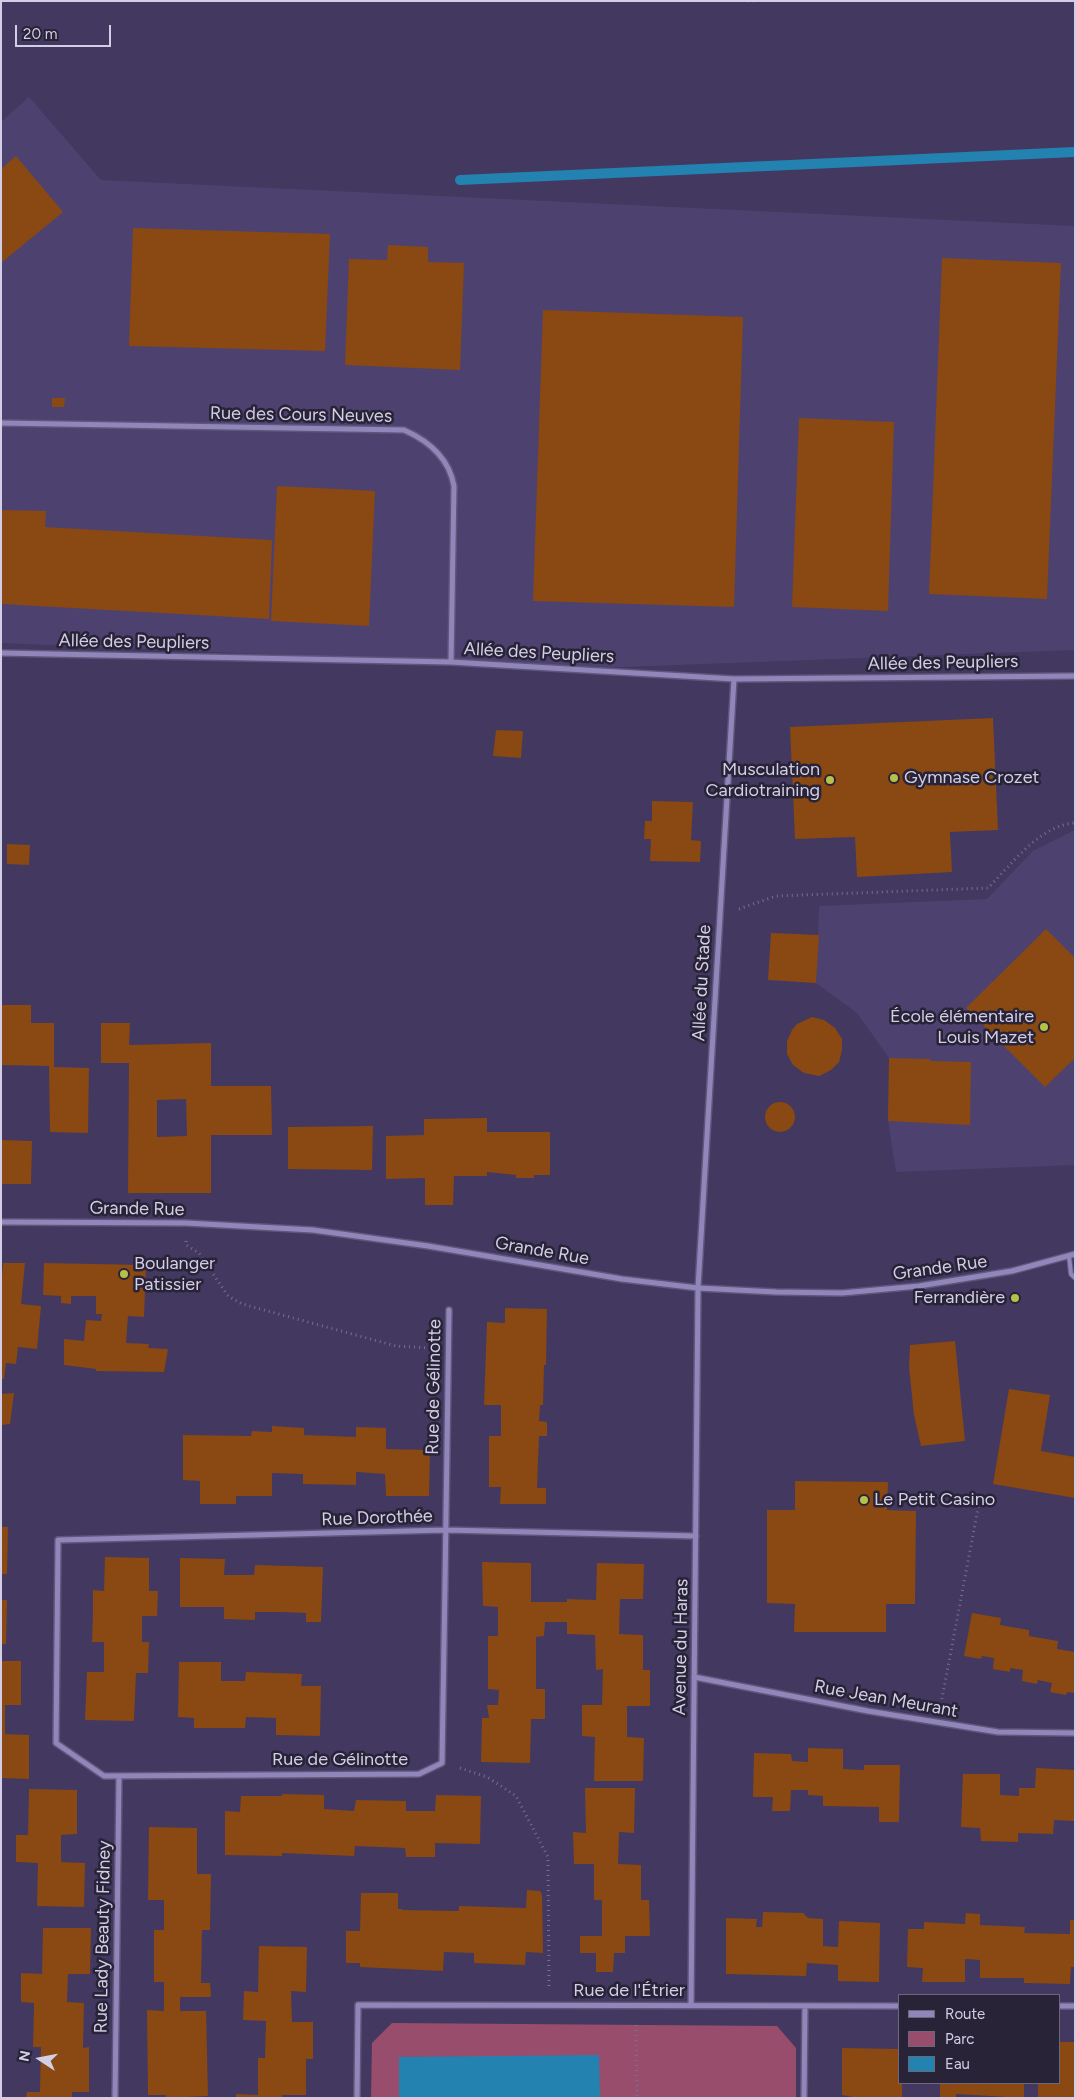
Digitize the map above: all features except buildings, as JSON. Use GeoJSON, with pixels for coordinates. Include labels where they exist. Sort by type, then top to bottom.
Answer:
{"type":"FeatureCollection","features":[{"type":"Feature","properties":{"kind":"street","name":"Rue des Cours Neuves"},"geometry":{"type":"LineString","coordinates":[[1,422],[404,430],[421,437],[447,464],[454,486],[451,662]]}},
{"type":"Feature","properties":{"kind":"street","name":"Allée des Peupliers"},"geometry":{"type":"LineString","coordinates":[[1,653],[451,662],[734,679],[1075,676]]}},
{"type":"Feature","properties":{"kind":"street","name":"Allée du Stade"},"geometry":{"type":"LineString","coordinates":[[698,1288],[734,679]]}},
{"type":"Feature","properties":{"kind":"street","name":"Grande Rue"},"geometry":{"type":"LineString","coordinates":[[1,1222],[186,1223],[312,1230],[428,1246],[622,1279],[698,1288],[842,1293],[920,1286],[1012,1271],[1072,1255]]}},
{"type":"Feature","properties":{"kind":"street","name":"Avenue du Haras"},"geometry":{"type":"LineString","coordinates":[[691,2005],[698,1288]]}},
{"type":"Feature","properties":{"kind":"street","name":"Rue de Gélinotte"},"geometry":{"type":"LineString","coordinates":[[58,1540],[56,1743],[104,1776],[419,1774],[442,1762],[449,1310]]}},
{"type":"Feature","properties":{"kind":"street","name":"Rue Dorothée"},"geometry":{"type":"LineString","coordinates":[[58,1540],[446,1530],[696,1536]]}},
{"type":"Feature","properties":{"kind":"street","name":"Rue Jean Meurant"},"geometry":{"type":"LineString","coordinates":[[694,1677],[868,1711],[998,1732],[1075,1733]]}},
{"type":"Feature","properties":{"kind":"street","name":"Rue Lady Beauty Fidney"},"geometry":{"type":"LineString","coordinates":[[115,2098],[118,1776]]}},
{"type":"Feature","properties":{"kind":"street","name":"Rue de l'Étrier"},"geometry":{"type":"LineString","coordinates":[[357,2098],[358,2005],[898,2006]]}},
{"type":"Feature","properties":{"kind":"street"},"geometry":{"type":"LineString","coordinates":[[804,2098],[805,2006]]}},
{"type":"Feature","properties":{"kind":"street"},"geometry":{"type":"LineString","coordinates":[[1061,2006],[1075,2006]]}},
{"type":"Feature","properties":{"kind":"lane"},"geometry":{"type":"LineString","coordinates":[[1072,1255],[1071,1274],[1075,1278]]}},
{"type":"Feature","properties":{"kind":"path"},"geometry":{"type":"LineString","coordinates":[[748,1],[756,1]]}},
{"type":"Feature","properties":{"kind":"path"},"geometry":{"type":"LineString","coordinates":[[719,915],[776,896],[988,888],[1042,834],[1062,824],[1075,823]]}},
{"type":"Feature","properties":{"kind":"path"},"geometry":{"type":"LineString","coordinates":[[186,1223],[186,1245],[199,1253],[228,1296],[242,1304],[396,1346],[449,1349]]}},
{"type":"Feature","properties":{"kind":"path"},"geometry":{"type":"LineString","coordinates":[[938,1722],[979,1503]]}},
{"type":"Feature","properties":{"kind":"path"},"geometry":{"type":"LineString","coordinates":[[442,1762],[487,1777],[516,1796],[548,1857],[549,2005]]}},
{"type":"Feature","properties":{"kind":"path"},"geometry":{"type":"LineString","coordinates":[[635,2007],[637,2098]]}},
{"type":"Feature","properties":{"kind":"shaded area"},"geometry":{"type":"Polygon","coordinates":[[[29,97],[101,180],[1075,226],[1075,650],[598,668],[1,643],[1,122],[29,97]]]}},
{"type":"Feature","properties":{"kind":"shaded area"},"geometry":{"type":"Polygon","coordinates":[[[1075,830],[1075,1165],[896,1172],[888,1121],[889,1058],[857,1013],[816,983],[819,906],[987,899],[1033,851],[1075,830]]]}},
{"type":"Feature","properties":{"kind":"green space"},"geometry":{"type":"Polygon","coordinates":[[[392,2023],[777,2026],[796,2048],[796,2098],[371,2098],[372,2043],[392,2023]]]}},
{"type":"Feature","properties":{"kind":"water"},"geometry":{"type":"Polygon","coordinates":[[[599,2055],[600,2098],[399,2098],[399,2057],[599,2055]]]}},
{"type":"Feature","properties":{"kind":"waterway"},"geometry":{"type":"LineString","coordinates":[[460,180],[1075,152]]}},
{"type":"Feature","properties":{"kind":"place","name":"Gymnase Crozet"},"geometry":{"type":"Point","coordinates":[894,778]}},
{"type":"Feature","properties":{"kind":"place","name":"Musculation Cardiotraining"},"geometry":{"type":"Point","coordinates":[830,780]}},
{"type":"Feature","properties":{"kind":"place","name":"École élémentaire Louis Mazet"},"geometry":{"type":"Point","coordinates":[1044,1027]}},
{"type":"Feature","properties":{"kind":"place","name":"Boulanger Patissier"},"geometry":{"type":"Point","coordinates":[124,1274]}},
{"type":"Feature","properties":{"kind":"place","name":"Ferrandière"},"geometry":{"type":"Point","coordinates":[1015,1298]}},
{"type":"Feature","properties":{"kind":"place","name":"Le Petit Casino"},"geometry":{"type":"Point","coordinates":[864,1500]}}]}
